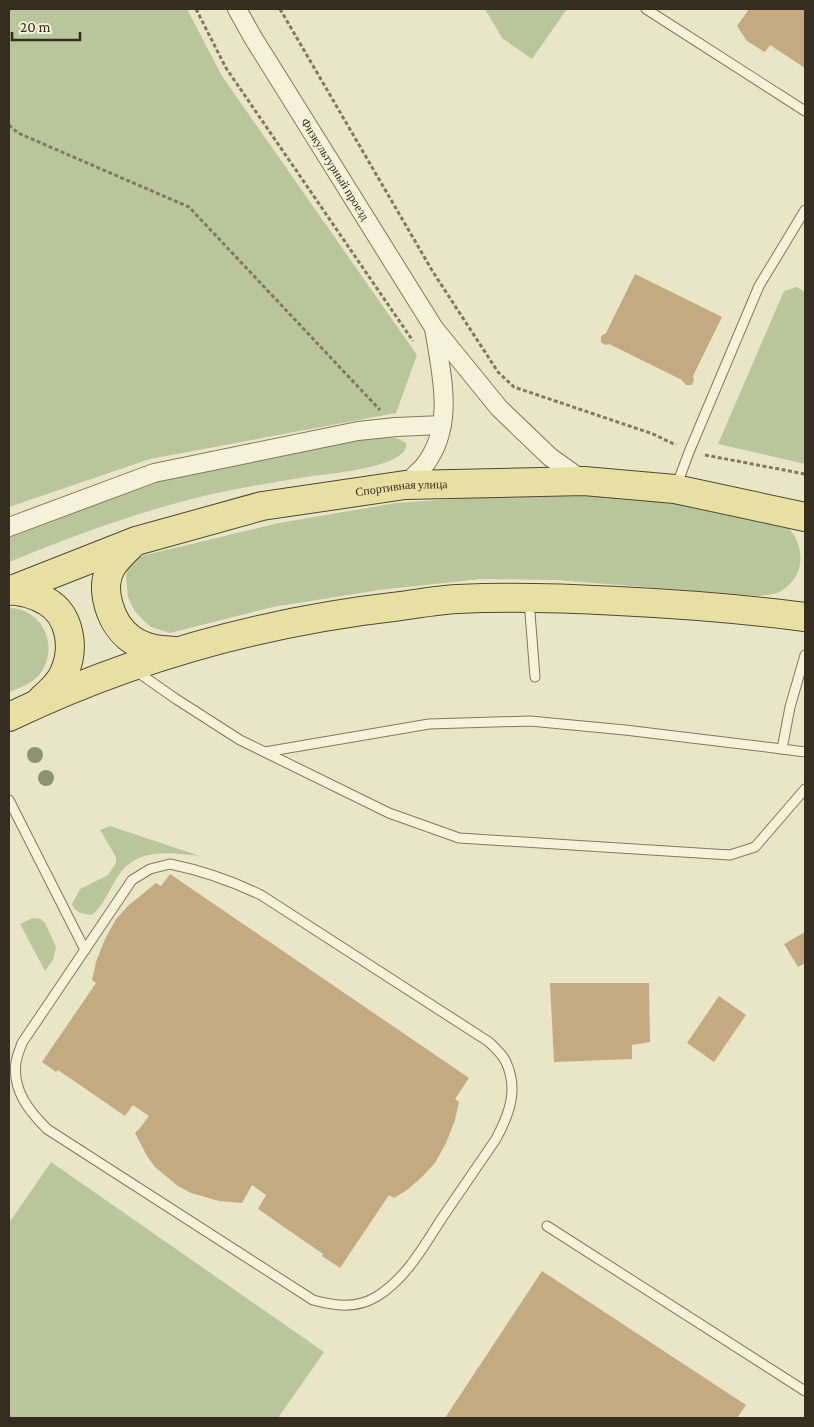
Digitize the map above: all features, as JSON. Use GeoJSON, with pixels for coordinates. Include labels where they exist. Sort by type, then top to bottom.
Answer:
{"type":"FeatureCollection","features":[{"type":"Feature","properties":{"kind":"main road","name":"Спортивная улица"},"geometry":{"type":"LineString","coordinates":[[9,590],[136,541],[262,506],[405,484],[584,481],[675,489],[801,518]]}},
{"type":"Feature","properties":{"kind":"main road"},"geometry":{"type":"LineString","coordinates":[[136,541],[111,566],[106,586],[108,605],[117,625],[130,639],[150,649],[179,651]]}},
{"type":"Feature","properties":{"kind":"main road"},"geometry":{"type":"LineString","coordinates":[[9,590],[32,594],[49,602],[62,616],[69,633],[70,656],[64,675],[51,692],[37,704]]}},
{"type":"Feature","properties":{"kind":"main road"},"geometry":{"type":"LineString","coordinates":[[769,612],[795,604],[805,595]]}},
{"type":"Feature","properties":{"kind":"main road"},"geometry":{"type":"LineString","coordinates":[[9,717],[130,667],[179,651],[270,626],[365,610],[456,599],[529,597],[693,605],[805,617]]}},
{"type":"Feature","properties":{"kind":"street","name":"Физкультурный проезд"},"geometry":{"type":"LineString","coordinates":[[237,9],[434,328],[499,408],[550,457],[584,481]]}},
{"type":"Feature","properties":{"kind":"street"},"geometry":{"type":"LineString","coordinates":[[405,484],[428,460],[436,448],[442,425],[445,397],[434,328]]}},
{"type":"Feature","properties":{"kind":"street"},"geometry":{"type":"LineString","coordinates":[[9,527],[154,473],[358,431],[442,425]]}},
{"type":"Feature","properties":{"kind":"lane"},"geometry":{"type":"LineString","coordinates":[[646,9],[805,111]]}},
{"type":"Feature","properties":{"kind":"lane"},"geometry":{"type":"LineString","coordinates":[[675,489],[759,286],[805,210]]}},
{"type":"Feature","properties":{"kind":"lane"},"geometry":{"type":"LineString","coordinates":[[529,597],[535,677]]}},
{"type":"Feature","properties":{"kind":"lane"},"geometry":{"type":"LineString","coordinates":[[782,749],[790,707],[805,655]]}},
{"type":"Feature","properties":{"kind":"lane"},"geometry":{"type":"LineString","coordinates":[[130,667],[224,730],[265,752],[389,814],[460,838],[730,855],[755,847],[805,789]]}},
{"type":"Feature","properties":{"kind":"lane"},"geometry":{"type":"LineString","coordinates":[[265,752],[428,724],[530,721],[625,730],[805,752]]}},
{"type":"Feature","properties":{"kind":"lane"},"geometry":{"type":"LineString","coordinates":[[9,800],[85,950]]}},
{"type":"Feature","properties":{"kind":"lane"},"geometry":{"type":"LineString","coordinates":[[170,864],[199,870],[229,880],[261,895],[490,1042],[504,1059],[512,1079],[512,1099],[507,1120],[412,1263],[389,1288],[374,1298],[354,1305],[334,1306],[313,1300],[47,1129],[32,1114],[22,1100],[17,1081],[16,1062],[22,1043],[85,950],[132,880],[150,869],[170,864]]}},
{"type":"Feature","properties":{"kind":"lane"},"geometry":{"type":"LineString","coordinates":[[546,1226],[805,1391]]}},
{"type":"Feature","properties":{"kind":"path"},"geometry":{"type":"LineString","coordinates":[[196,9],[226,68],[413,341]]}},
{"type":"Feature","properties":{"kind":"path"},"geometry":{"type":"LineString","coordinates":[[280,9],[433,272],[498,372],[514,387],[653,434],[689,452],[805,474]]}},
{"type":"Feature","properties":{"kind":"path"},"geometry":{"type":"LineString","coordinates":[[9,125],[18,133],[189,207],[396,427]]}},
{"type":"Feature","properties":{"kind":"green space"},"geometry":{"type":"Polygon","coordinates":[[[9,9],[187,9],[222,76],[417,355],[396,413],[150,459],[9,507],[9,9]]]}},
{"type":"Feature","properties":{"kind":"green space"},"geometry":{"type":"Polygon","coordinates":[[[485,9],[567,9],[532,59],[502,38],[485,9]]]}},
{"type":"Feature","properties":{"kind":"green space"},"geometry":{"type":"Polygon","coordinates":[[[797,287],[805,292],[805,464],[718,444],[784,291],[797,287]]]}},
{"type":"Feature","properties":{"kind":"green space"},"geometry":{"type":"Polygon","coordinates":[[[389,437],[406,443],[404,451],[396,458],[383,463],[367,468],[234,489],[203,496],[97,528],[9,562],[9,534],[80,506],[150,484],[269,455],[371,438],[389,437]]]}},
{"type":"Feature","properties":{"kind":"green space"},"geometry":{"type":"Polygon","coordinates":[[[570,494],[663,500],[784,524],[791,531],[800,549],[799,568],[796,577],[781,591],[758,596],[556,580],[481,579],[379,590],[273,607],[170,633],[151,627],[134,610],[128,597],[126,576],[128,567],[137,558],[279,523],[396,503],[497,496],[570,494]]]}},
{"type":"Feature","properties":{"kind":"green space"},"geometry":{"type":"Polygon","coordinates":[[[9,608],[21,610],[39,622],[48,642],[48,654],[45,665],[36,678],[9,692],[9,608]]]}},
{"type":"Feature","properties":{"kind":"green space"},"geometry":{"type":"Polygon","coordinates":[[[110,826],[200,856],[168,853],[147,855],[137,859],[120,873],[97,911],[92,915],[83,913],[75,909],[72,904],[80,889],[108,875],[116,863],[116,857],[100,830],[110,826]]]}},
{"type":"Feature","properties":{"kind":"green space"},"geometry":{"type":"Polygon","coordinates":[[[33,918],[41,919],[45,923],[56,947],[53,960],[45,971],[20,924],[33,918]]]}},
{"type":"Feature","properties":{"kind":"green space"},"geometry":{"type":"Polygon","coordinates":[[[51,1162],[324,1352],[278,1418],[9,1418],[9,1223],[51,1162]]]}},
{"type":"Feature","properties":{"kind":"building"},"geometry":{"type":"Polygon","coordinates":[[[749,9],[805,9],[805,68],[770,45],[765,52],[747,41],[737,26],[749,9]]]}},
{"type":"Feature","properties":{"kind":"building"},"geometry":{"type":"Polygon","coordinates":[[[635,274],[722,317],[693,376],[692,385],[686,385],[682,380],[609,344],[605,345],[601,342],[601,336],[606,333],[635,274]]]}},
{"type":"Feature","properties":{"kind":"building"},"geometry":{"type":"Polygon","coordinates":[[[170,874],[469,1078],[455,1099],[459,1102],[455,1120],[446,1143],[435,1163],[407,1190],[394,1198],[389,1195],[340,1268],[258,1209],[266,1195],[252,1185],[242,1203],[219,1201],[191,1193],[178,1186],[155,1167],[135,1133],[149,1116],[133,1105],[125,1116],[58,1070],[56,1072],[42,1062],[96,983],[92,980],[96,962],[105,939],[116,919],[129,905],[156,883],[161,886],[170,874]]]}},
{"type":"Feature","properties":{"kind":"building"},"geometry":{"type":"Polygon","coordinates":[[[805,932],[805,963],[798,967],[784,944],[805,932]]]}},
{"type":"Feature","properties":{"kind":"building"},"geometry":{"type":"Polygon","coordinates":[[[550,983],[649,983],[650,1042],[632,1045],[632,1059],[554,1062],[550,983]]]}},
{"type":"Feature","properties":{"kind":"building"},"geometry":{"type":"Polygon","coordinates":[[[719,996],[746,1015],[714,1062],[687,1043],[719,996]]]}},
{"type":"Feature","properties":{"kind":"building"},"geometry":{"type":"Polygon","coordinates":[[[542,1271],[746,1405],[737,1418],[445,1418],[542,1271]]]}}]}
